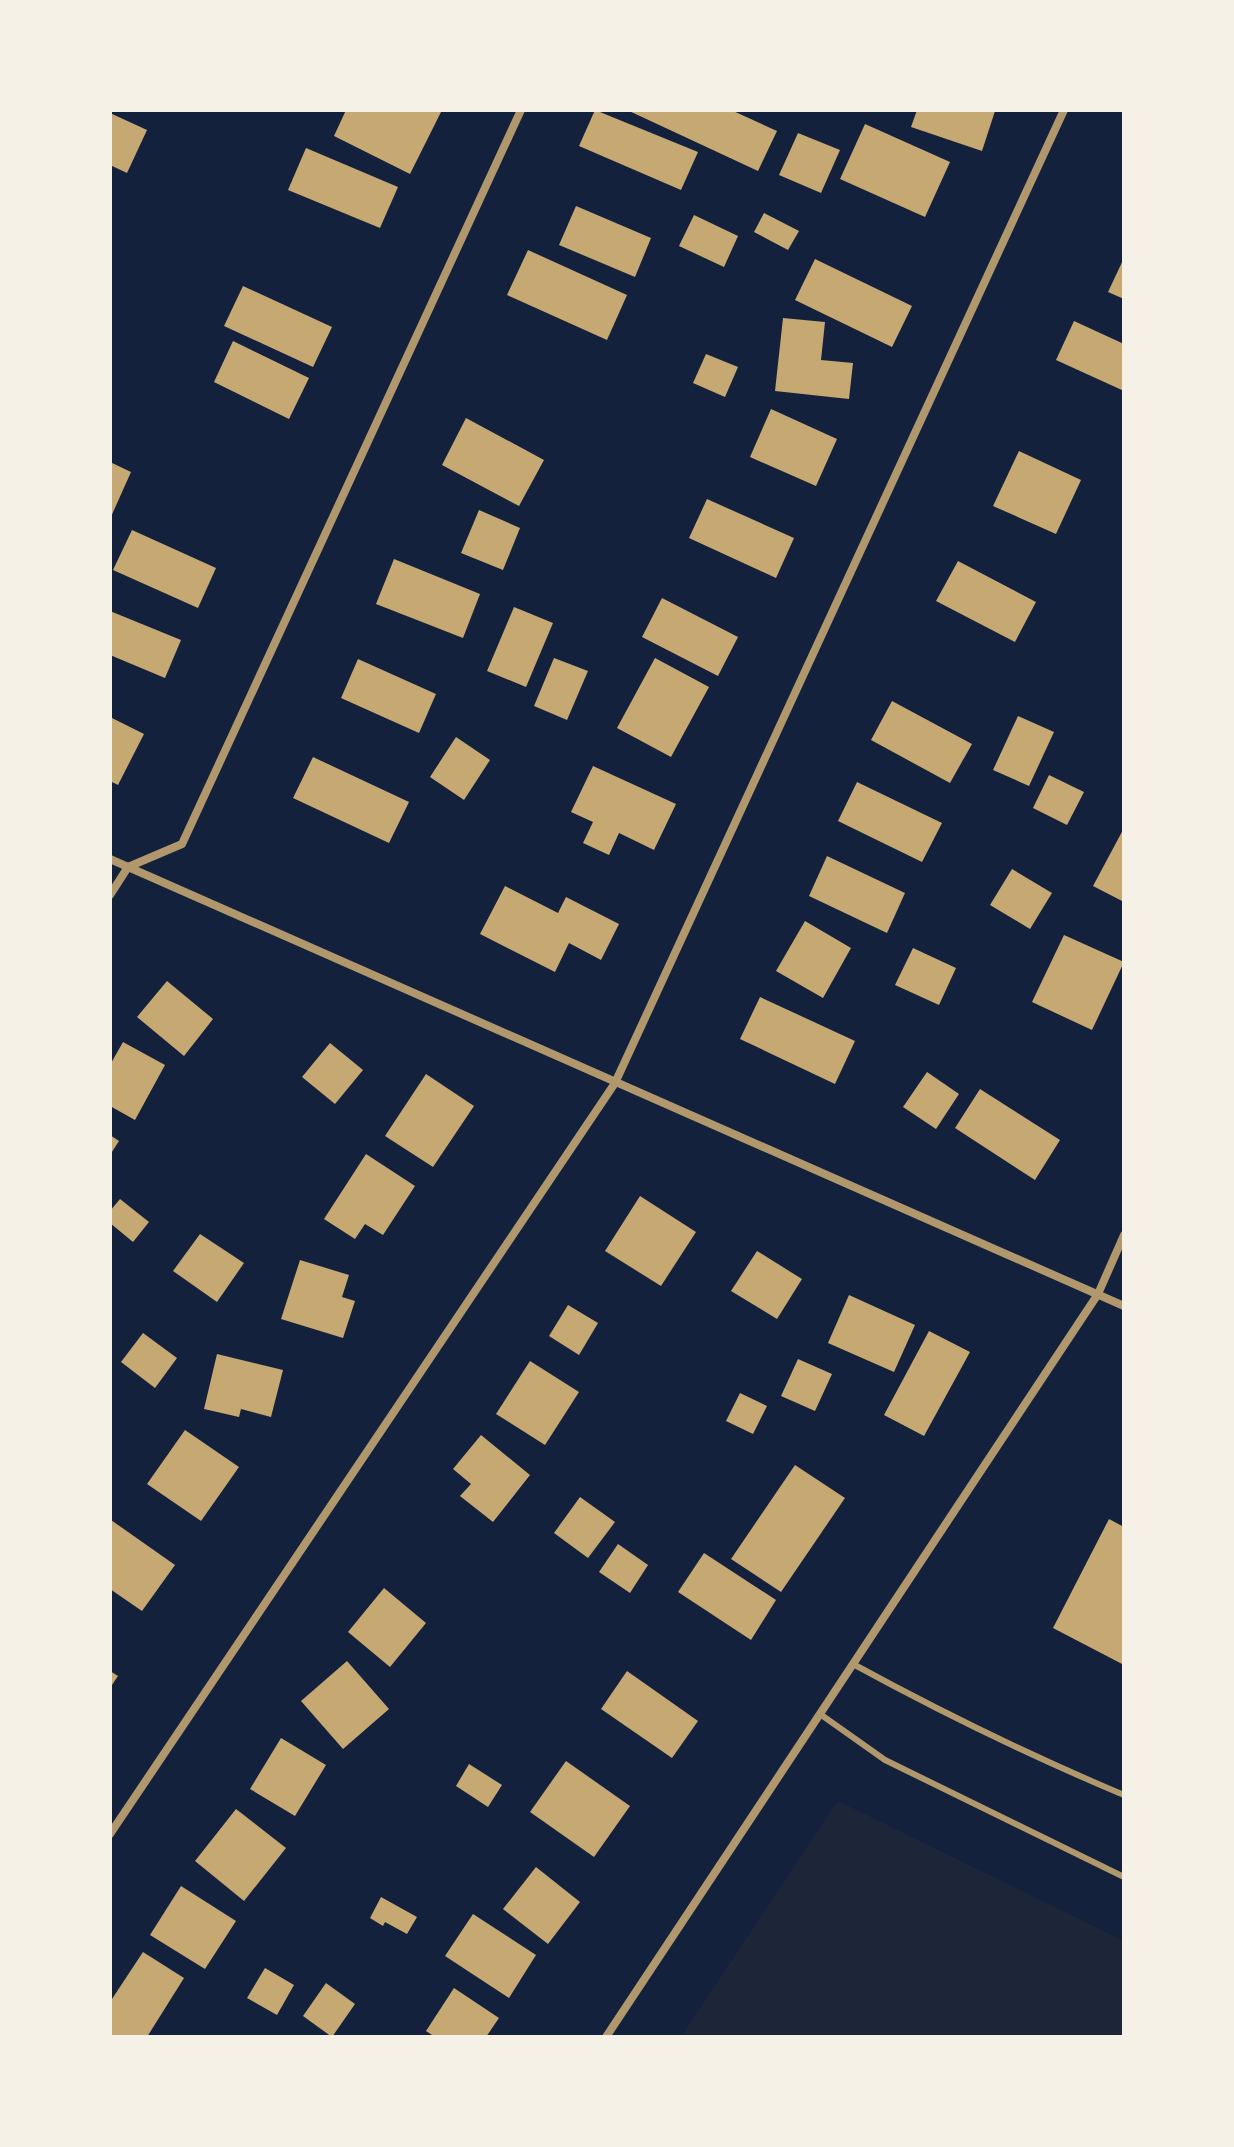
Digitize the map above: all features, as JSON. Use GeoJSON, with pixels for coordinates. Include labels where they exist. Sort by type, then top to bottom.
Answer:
{"type":"FeatureCollection","features":[{"type":"Feature","properties":{"kind":"street"},"geometry":{"type":"LineString","coordinates":[[110,895],[128,867],[182,844],[521,110]]}},
{"type":"Feature","properties":{"kind":"street"},"geometry":{"type":"LineString","coordinates":[[110,1834],[615,1083],[1064,110]]}},
{"type":"Feature","properties":{"kind":"street"},"geometry":{"type":"LineString","coordinates":[[110,859],[1124,1306]]}},
{"type":"Feature","properties":{"kind":"street"},"geometry":{"type":"LineString","coordinates":[[606,2037],[1098,1294],[1124,1235]]}},
{"type":"Feature","properties":{"kind":"lane"},"geometry":{"type":"LineString","coordinates":[[853,1664],[949,1715],[1124,1795]]}},
{"type":"Feature","properties":{"kind":"lane"},"geometry":{"type":"LineString","coordinates":[[820,1714],[885,1760],[1124,1877]]}},
{"type":"Feature","properties":{"kind":"shaded area"},"geometry":{"type":"Polygon","coordinates":[[[838,1801],[1124,1941],[1124,2037],[681,2037],[838,1801]]]}},
{"type":"Feature","properties":{"kind":"building"},"geometry":{"type":"Polygon","coordinates":[[[346,110],[442,110],[410,174],[334,136],[346,110]]]}},
{"type":"Feature","properties":{"kind":"building"},"geometry":{"type":"Polygon","coordinates":[[[595,110],[698,152],[681,190],[579,146],[595,110]]]}},
{"type":"Feature","properties":{"kind":"building"},"geometry":{"type":"Polygon","coordinates":[[[627,110],[731,110],[777,131],[758,171],[627,110]]]}},
{"type":"Feature","properties":{"kind":"building"},"geometry":{"type":"Polygon","coordinates":[[[917,110],[995,111],[982,151],[911,127],[917,110]]]}},
{"type":"Feature","properties":{"kind":"building"},"geometry":{"type":"Polygon","coordinates":[[[110,113],[147,130],[127,173],[110,165],[110,113]]]}},
{"type":"Feature","properties":{"kind":"building"},"geometry":{"type":"Polygon","coordinates":[[[865,124],[950,162],[925,217],[840,179],[865,124]]]}},
{"type":"Feature","properties":{"kind":"building"},"geometry":{"type":"Polygon","coordinates":[[[798,133],[840,150],[821,193],[779,175],[798,133]]]}},
{"type":"Feature","properties":{"kind":"building"},"geometry":{"type":"Polygon","coordinates":[[[306,148],[398,187],[380,228],[288,190],[306,148]]]}},
{"type":"Feature","properties":{"kind":"building"},"geometry":{"type":"Polygon","coordinates":[[[576,206],[651,238],[635,277],[559,245],[576,206]]]}},
{"type":"Feature","properties":{"kind":"building"},"geometry":{"type":"Polygon","coordinates":[[[764,213],[799,231],[788,250],[754,232],[764,213]]]}},
{"type":"Feature","properties":{"kind":"building"},"geometry":{"type":"Polygon","coordinates":[[[694,215],[738,236],[724,267],[679,246],[694,215]]]}},
{"type":"Feature","properties":{"kind":"building"},"geometry":{"type":"Polygon","coordinates":[[[528,250],[627,295],[607,340],[507,295],[528,250]]]}},
{"type":"Feature","properties":{"kind":"building"},"geometry":{"type":"Polygon","coordinates":[[[1124,258],[1124,299],[1108,292],[1124,258]]]}},
{"type":"Feature","properties":{"kind":"building"},"geometry":{"type":"Polygon","coordinates":[[[815,259],[912,306],[892,347],[795,300],[815,259]]]}},
{"type":"Feature","properties":{"kind":"building"},"geometry":{"type":"Polygon","coordinates":[[[243,286],[332,327],[313,367],[224,326],[243,286]]]}},
{"type":"Feature","properties":{"kind":"building"},"geometry":{"type":"Polygon","coordinates":[[[783,318],[825,322],[821,360],[853,363],[849,399],[775,391],[783,318]]]}},
{"type":"Feature","properties":{"kind":"building"},"geometry":{"type":"Polygon","coordinates":[[[1074,321],[1124,344],[1124,391],[1056,360],[1074,321]]]}},
{"type":"Feature","properties":{"kind":"building"},"geometry":{"type":"Polygon","coordinates":[[[233,341],[309,378],[289,419],[214,382],[233,341]]]}},
{"type":"Feature","properties":{"kind":"building"},"geometry":{"type":"Polygon","coordinates":[[[706,354],[738,367],[725,397],[693,383],[706,354]]]}},
{"type":"Feature","properties":{"kind":"building"},"geometry":{"type":"Polygon","coordinates":[[[771,409],[837,439],[816,486],[750,457],[771,409]]]}},
{"type":"Feature","properties":{"kind":"building"},"geometry":{"type":"Polygon","coordinates":[[[466,418],[544,460],[519,506],[442,465],[466,418]]]}},
{"type":"Feature","properties":{"kind":"building"},"geometry":{"type":"Polygon","coordinates":[[[1019,451],[1081,480],[1056,534],[993,506],[1019,451]]]}},
{"type":"Feature","properties":{"kind":"building"},"geometry":{"type":"Polygon","coordinates":[[[110,462],[131,472],[110,519],[110,462]]]}},
{"type":"Feature","properties":{"kind":"building"},"geometry":{"type":"Polygon","coordinates":[[[707,499],[794,538],[776,578],[689,538],[707,499]]]}},
{"type":"Feature","properties":{"kind":"building"},"geometry":{"type":"Polygon","coordinates":[[[479,510],[520,528],[503,570],[461,553],[479,510]]]}},
{"type":"Feature","properties":{"kind":"building"},"geometry":{"type":"Polygon","coordinates":[[[132,530],[216,568],[198,608],[113,570],[132,530]]]}},
{"type":"Feature","properties":{"kind":"building"},"geometry":{"type":"Polygon","coordinates":[[[394,559],[480,594],[463,638],[376,604],[394,559]]]}},
{"type":"Feature","properties":{"kind":"building"},"geometry":{"type":"Polygon","coordinates":[[[958,561],[1036,602],[1015,642],[936,601],[958,561]]]}},
{"type":"Feature","properties":{"kind":"building"},"geometry":{"type":"Polygon","coordinates":[[[662,598],[738,637],[718,676],[642,637],[662,598]]]}},
{"type":"Feature","properties":{"kind":"building"},"geometry":{"type":"Polygon","coordinates":[[[514,607],[553,623],[526,687],[487,671],[514,607]]]}},
{"type":"Feature","properties":{"kind":"building"},"geometry":{"type":"Polygon","coordinates":[[[110,611],[181,640],[165,678],[110,655],[110,611]]]}},
{"type":"Feature","properties":{"kind":"building"},"geometry":{"type":"Polygon","coordinates":[[[554,658],[588,671],[567,720],[534,706],[554,658]]]}},
{"type":"Feature","properties":{"kind":"building"},"geometry":{"type":"Polygon","coordinates":[[[655,658],[709,687],[671,757],[617,728],[655,658]]]}},
{"type":"Feature","properties":{"kind":"building"},"geometry":{"type":"Polygon","coordinates":[[[358,659],[436,694],[419,733],[341,698],[358,659]]]}},
{"type":"Feature","properties":{"kind":"building"},"geometry":{"type":"Polygon","coordinates":[[[892,701],[972,744],[950,783],[871,740],[892,701]]]}},
{"type":"Feature","properties":{"kind":"building"},"geometry":{"type":"Polygon","coordinates":[[[1018,716],[1054,732],[1029,786],[993,770],[1018,716]]]}},
{"type":"Feature","properties":{"kind":"building"},"geometry":{"type":"Polygon","coordinates":[[[110,717],[144,734],[118,785],[110,781],[110,717]]]}},
{"type":"Feature","properties":{"kind":"building"},"geometry":{"type":"Polygon","coordinates":[[[456,737],[490,760],[464,800],[430,777],[456,737]]]}},
{"type":"Feature","properties":{"kind":"building"},"geometry":{"type":"Polygon","coordinates":[[[313,757],[409,802],[389,843],[293,798],[313,757]]]}},
{"type":"Feature","properties":{"kind":"building"},"geometry":{"type":"Polygon","coordinates":[[[593,766],[676,804],[654,850],[619,833],[609,855],[583,843],[593,822],[571,812],[593,766]]]}},
{"type":"Feature","properties":{"kind":"building"},"geometry":{"type":"Polygon","coordinates":[[[1049,775],[1084,792],[1067,825],[1033,808],[1049,775]]]}},
{"type":"Feature","properties":{"kind":"building"},"geometry":{"type":"Polygon","coordinates":[[[857,782],[942,823],[922,862],[838,821],[857,782]]]}},
{"type":"Feature","properties":{"kind":"building"},"geometry":{"type":"Polygon","coordinates":[[[1124,828],[1124,902],[1093,886],[1124,828]]]}},
{"type":"Feature","properties":{"kind":"building"},"geometry":{"type":"Polygon","coordinates":[[[827,856],[905,893],[887,933],[809,896],[827,856]]]}},
{"type":"Feature","properties":{"kind":"building"},"geometry":{"type":"Polygon","coordinates":[[[1012,869],[1052,893],[1030,929],[990,905],[1012,869]]]}},
{"type":"Feature","properties":{"kind":"building"},"geometry":{"type":"Polygon","coordinates":[[[505,886],[558,913],[566,897],[619,924],[601,960],[569,943],[555,972],[480,934],[505,886]]]}},
{"type":"Feature","properties":{"kind":"building"},"geometry":{"type":"Polygon","coordinates":[[[805,921],[851,948],[823,998],[776,971],[805,921]]]}},
{"type":"Feature","properties":{"kind":"building"},"geometry":{"type":"Polygon","coordinates":[[[1064,935],[1124,962],[1092,1030],[1032,1002],[1064,935]]]}},
{"type":"Feature","properties":{"kind":"building"},"geometry":{"type":"Polygon","coordinates":[[[913,948],[956,968],[939,1005],[895,985],[913,948]]]}},
{"type":"Feature","properties":{"kind":"building"},"geometry":{"type":"Polygon","coordinates":[[[167,981],[213,1019],[184,1056],[137,1017],[167,981]]]}},
{"type":"Feature","properties":{"kind":"building"},"geometry":{"type":"Polygon","coordinates":[[[760,997],[855,1041],[835,1084],[740,1039],[760,997]]]}},
{"type":"Feature","properties":{"kind":"building"},"geometry":{"type":"Polygon","coordinates":[[[123,1042],[165,1065],[135,1120],[110,1106],[110,1065],[123,1042]]]}},
{"type":"Feature","properties":{"kind":"building"},"geometry":{"type":"Polygon","coordinates":[[[330,1043],[363,1070],[335,1104],[302,1077],[330,1043]]]}},
{"type":"Feature","properties":{"kind":"building"},"geometry":{"type":"Polygon","coordinates":[[[927,1072],[959,1094],[936,1129],[903,1107],[927,1072]]]}},
{"type":"Feature","properties":{"kind":"building"},"geometry":{"type":"Polygon","coordinates":[[[426,1074],[474,1106],[433,1167],[385,1136],[426,1074]]]}},
{"type":"Feature","properties":{"kind":"building"},"geometry":{"type":"Polygon","coordinates":[[[980,1089],[1060,1140],[1035,1180],[955,1128],[980,1089]]]}},
{"type":"Feature","properties":{"kind":"building"},"geometry":{"type":"Polygon","coordinates":[[[110,1135],[119,1141],[110,1155],[110,1135]]]}},
{"type":"Feature","properties":{"kind":"building"},"geometry":{"type":"Polygon","coordinates":[[[366,1154],[415,1186],[383,1235],[365,1224],[355,1239],[324,1219],[366,1154]]]}},
{"type":"Feature","properties":{"kind":"building"},"geometry":{"type":"Polygon","coordinates":[[[640,1196],[696,1232],[661,1286],[605,1251],[640,1196]]]}},
{"type":"Feature","properties":{"kind":"building"},"geometry":{"type":"Polygon","coordinates":[[[120,1199],[149,1222],[133,1242],[110,1223],[110,1211],[120,1199]]]}},
{"type":"Feature","properties":{"kind":"building"},"geometry":{"type":"Polygon","coordinates":[[[200,1234],[244,1263],[217,1302],[173,1271],[200,1234]]]}},
{"type":"Feature","properties":{"kind":"building"},"geometry":{"type":"Polygon","coordinates":[[[757,1251],[802,1279],[777,1319],[731,1291],[757,1251]]]}},
{"type":"Feature","properties":{"kind":"building"},"geometry":{"type":"Polygon","coordinates":[[[300,1260],[349,1275],[342,1297],[355,1301],[343,1338],[281,1319],[300,1260]]]}},
{"type":"Feature","properties":{"kind":"building"},"geometry":{"type":"Polygon","coordinates":[[[849,1295],[915,1325],[894,1372],[828,1343],[849,1295]]]}},
{"type":"Feature","properties":{"kind":"building"},"geometry":{"type":"Polygon","coordinates":[[[568,1305],[598,1323],[579,1355],[549,1336],[568,1305]]]}},
{"type":"Feature","properties":{"kind":"building"},"geometry":{"type":"Polygon","coordinates":[[[929,1331],[970,1352],[924,1436],[884,1415],[929,1331]]]}},
{"type":"Feature","properties":{"kind":"building"},"geometry":{"type":"Polygon","coordinates":[[[143,1333],[177,1358],[155,1388],[121,1362],[143,1333]]]}},
{"type":"Feature","properties":{"kind":"building"},"geometry":{"type":"Polygon","coordinates":[[[217,1354],[283,1370],[271,1417],[241,1409],[239,1417],[204,1409],[217,1354]]]}},
{"type":"Feature","properties":{"kind":"building"},"geometry":{"type":"Polygon","coordinates":[[[798,1359],[832,1374],[815,1411],[781,1396],[798,1359]]]}},
{"type":"Feature","properties":{"kind":"building"},"geometry":{"type":"Polygon","coordinates":[[[530,1361],[579,1392],[545,1445],[496,1414],[530,1361]]]}},
{"type":"Feature","properties":{"kind":"building"},"geometry":{"type":"Polygon","coordinates":[[[740,1393],[767,1406],[753,1434],[726,1421],[740,1393]]]}},
{"type":"Feature","properties":{"kind":"building"},"geometry":{"type":"Polygon","coordinates":[[[185,1430],[239,1467],[201,1521],[147,1484],[185,1430]]]}},
{"type":"Feature","properties":{"kind":"building"},"geometry":{"type":"Polygon","coordinates":[[[481,1435],[530,1475],[493,1522],[460,1496],[471,1484],[453,1469],[481,1435]]]}},
{"type":"Feature","properties":{"kind":"building"},"geometry":{"type":"Polygon","coordinates":[[[795,1465],[845,1498],[781,1592],[731,1559],[795,1465]]]}},
{"type":"Feature","properties":{"kind":"building"},"geometry":{"type":"Polygon","coordinates":[[[580,1497],[615,1522],[588,1558],[554,1533],[580,1497]]]}},
{"type":"Feature","properties":{"kind":"building"},"geometry":{"type":"Polygon","coordinates":[[[1109,1519],[1124,1527],[1124,1665],[1053,1628],[1109,1519]]]}},
{"type":"Feature","properties":{"kind":"building"},"geometry":{"type":"Polygon","coordinates":[[[111,1520],[175,1565],[142,1611],[110,1589],[111,1520]]]}},
{"type":"Feature","properties":{"kind":"building"},"geometry":{"type":"Polygon","coordinates":[[[618,1544],[648,1565],[630,1593],[599,1572],[618,1544]]]}},
{"type":"Feature","properties":{"kind":"building"},"geometry":{"type":"Polygon","coordinates":[[[704,1553],[776,1600],[751,1640],[678,1592],[704,1553]]]}},
{"type":"Feature","properties":{"kind":"building"},"geometry":{"type":"Polygon","coordinates":[[[384,1588],[426,1623],[390,1667],[348,1632],[384,1588]]]}},
{"type":"Feature","properties":{"kind":"building"},"geometry":{"type":"Polygon","coordinates":[[[347,1661],[389,1709],[343,1749],[301,1701],[347,1661]]]}},
{"type":"Feature","properties":{"kind":"building"},"geometry":{"type":"Polygon","coordinates":[[[110,1671],[118,1676],[110,1688],[110,1671]]]}},
{"type":"Feature","properties":{"kind":"building"},"geometry":{"type":"Polygon","coordinates":[[[627,1671],[698,1721],[672,1758],[601,1709],[627,1671]]]}},
{"type":"Feature","properties":{"kind":"building"},"geometry":{"type":"Polygon","coordinates":[[[281,1738],[326,1765],[295,1816],[250,1789],[281,1738]]]}},
{"type":"Feature","properties":{"kind":"building"},"geometry":{"type":"Polygon","coordinates":[[[566,1761],[630,1806],[594,1857],[530,1812],[566,1761]]]}},
{"type":"Feature","properties":{"kind":"building"},"geometry":{"type":"Polygon","coordinates":[[[469,1764],[502,1785],[488,1807],[456,1786],[469,1764]]]}},
{"type":"Feature","properties":{"kind":"building"},"geometry":{"type":"Polygon","coordinates":[[[236,1809],[286,1848],[244,1901],[195,1861],[236,1809]]]}},
{"type":"Feature","properties":{"kind":"building"},"geometry":{"type":"Polygon","coordinates":[[[536,1867],[580,1902],[548,1944],[503,1909],[536,1867]]]}},
{"type":"Feature","properties":{"kind":"building"},"geometry":{"type":"Polygon","coordinates":[[[181,1886],[236,1921],[205,1969],[150,1935],[181,1886]]]}},
{"type":"Feature","properties":{"kind":"building"},"geometry":{"type":"Polygon","coordinates":[[[381,1897],[417,1917],[407,1934],[370,1918],[381,1897]]]}},
{"type":"Feature","properties":{"kind":"building"},"geometry":{"type":"Polygon","coordinates":[[[473,1914],[536,1955],[509,1998],[445,1956],[473,1914]]]}},
{"type":"Feature","properties":{"kind":"building"},"geometry":{"type":"Polygon","coordinates":[[[143,1952],[184,1978],[147,2037],[110,2037],[110,2002],[143,1952]]]}},
{"type":"Feature","properties":{"kind":"building"},"geometry":{"type":"Polygon","coordinates":[[[265,1968],[294,1985],[277,2015],[247,1998],[265,1968]]]}},
{"type":"Feature","properties":{"kind":"building"},"geometry":{"type":"Polygon","coordinates":[[[326,1983],[355,2004],[332,2037],[303,2016],[326,1983]]]}},
{"type":"Feature","properties":{"kind":"building"},"geometry":{"type":"Polygon","coordinates":[[[454,1988],[499,2018],[486,2037],[435,2037],[426,2031],[454,1988]]]}}]}
